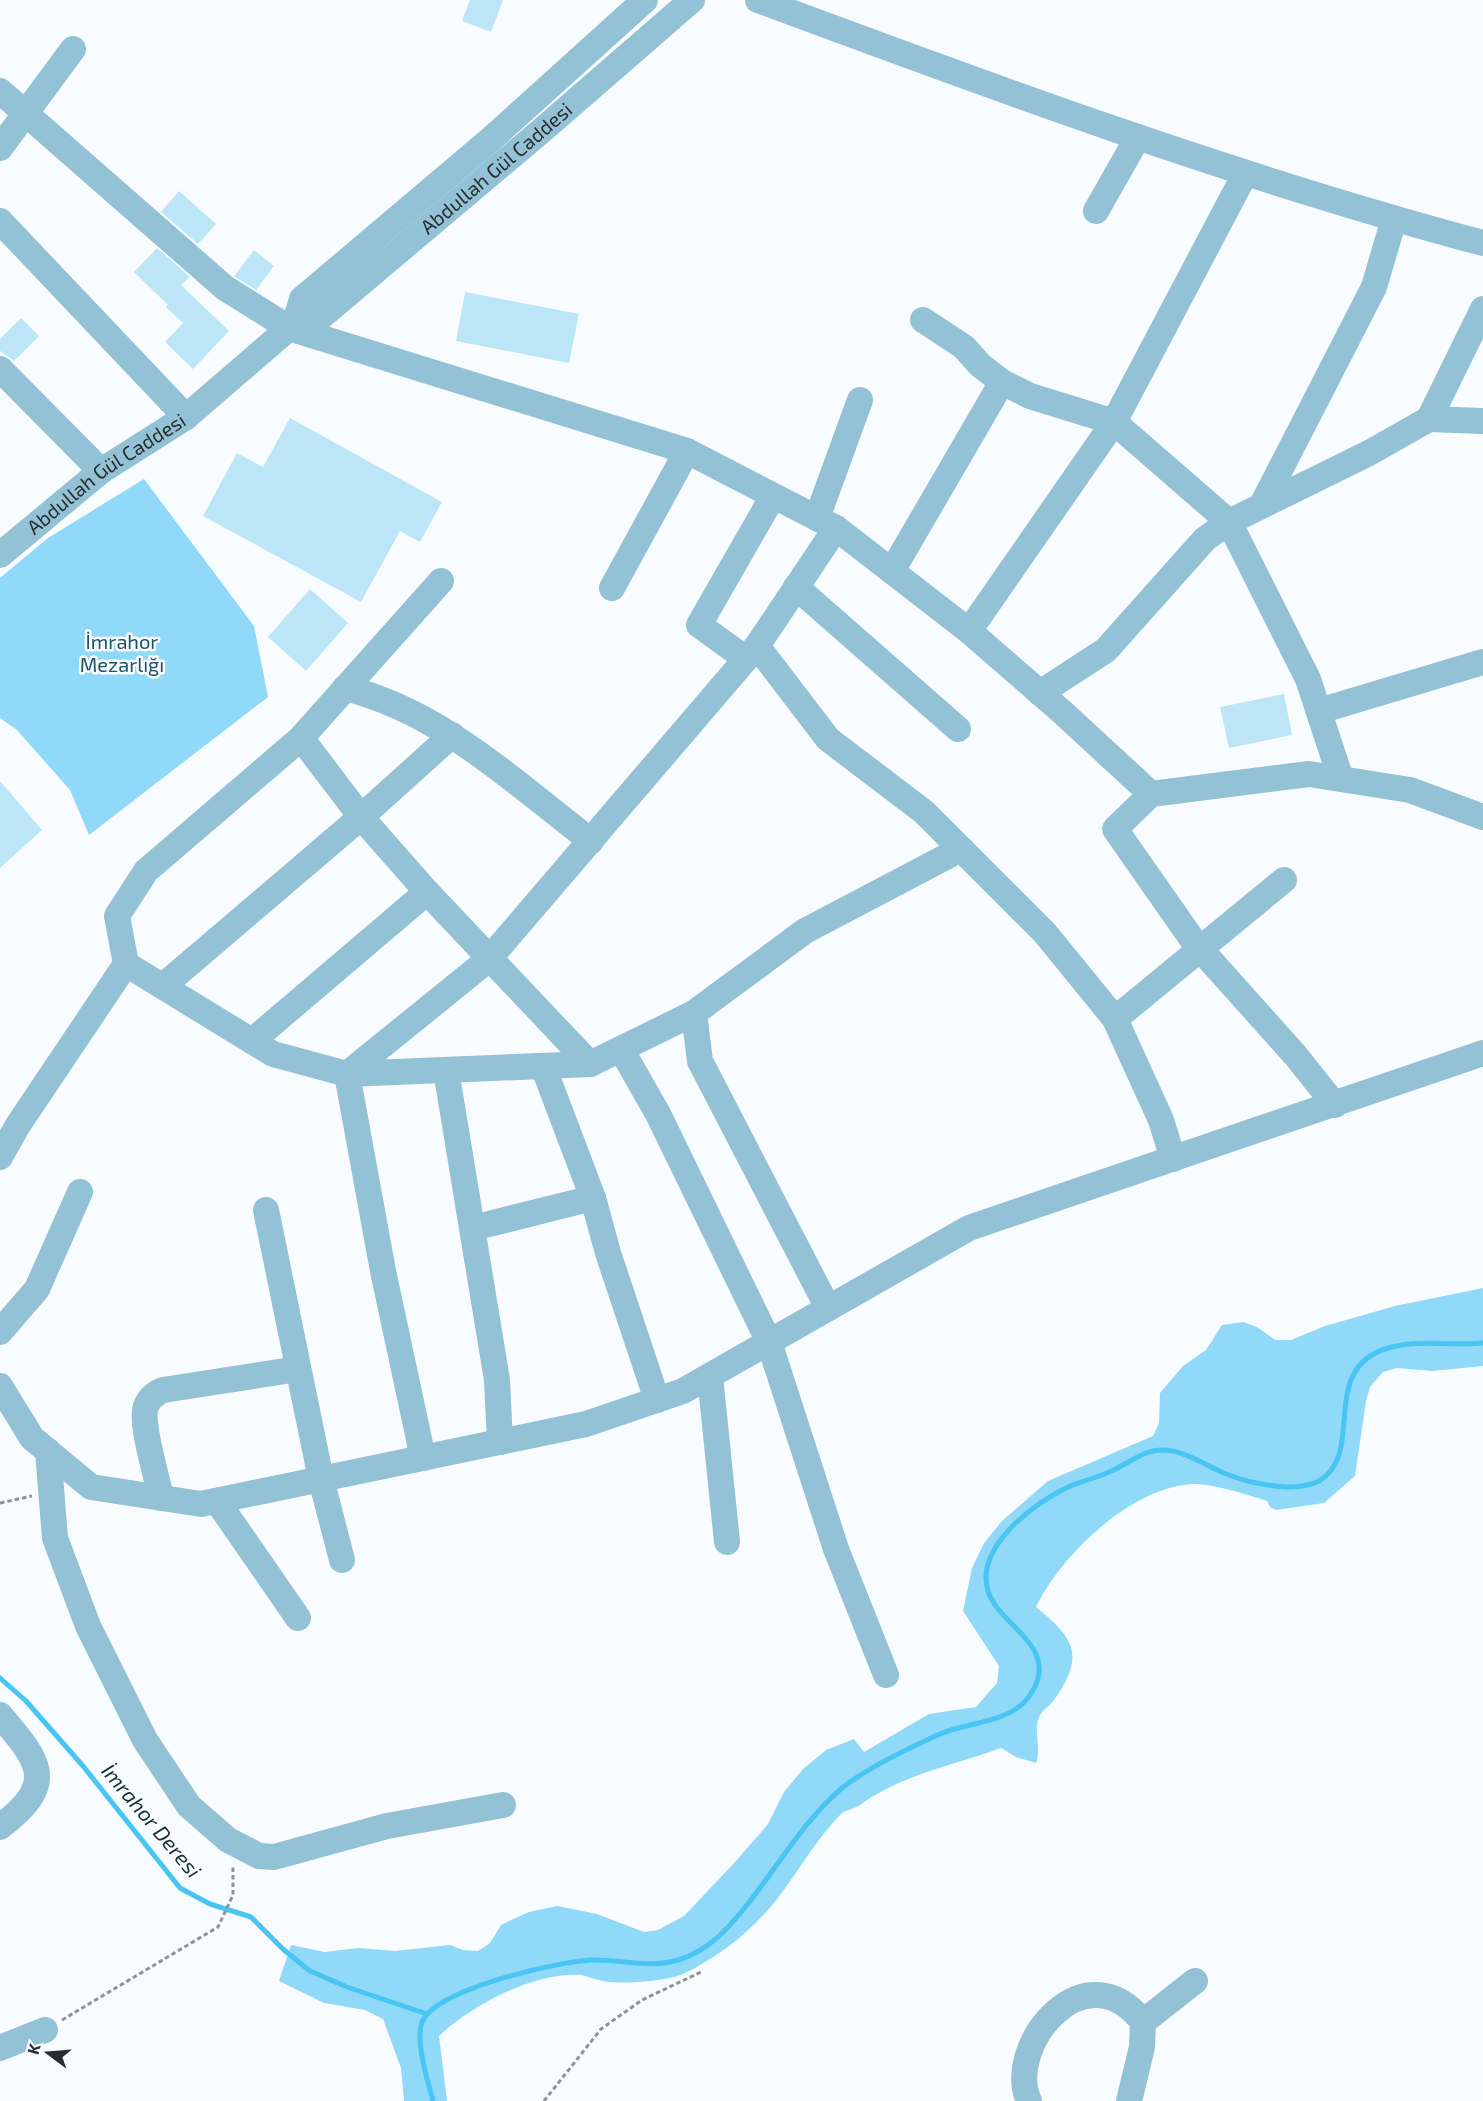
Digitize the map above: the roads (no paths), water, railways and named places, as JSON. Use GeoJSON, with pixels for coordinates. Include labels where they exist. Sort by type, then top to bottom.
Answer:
{"type":"FeatureCollection","features":[{"type":"Feature","properties":{"kind":"street","name":"Abdullah Gül Caddesi"},"geometry":{"type":"LineString","coordinates":[[292,326],[302,299],[490,140],[645,0]]}},
{"type":"Feature","properties":{"kind":"street","name":"Abdullah Gül Caddesi"},"geometry":{"type":"LineString","coordinates":[[0,555],[101,471],[186,417],[292,326],[317,320],[692,0]]}},
{"type":"Feature","properties":{"kind":"street"},"geometry":{"type":"LineString","coordinates":[[758,0],[1245,174],[1483,243]]}},
{"type":"Feature","properties":{"kind":"street"},"geometry":{"type":"LineString","coordinates":[[0,148],[73,49]]}},
{"type":"Feature","properties":{"kind":"street"},"geometry":{"type":"LineString","coordinates":[[0,91],[27,112],[225,288],[292,326],[687,451],[826,523],[969,631],[1151,794]]}},
{"type":"Feature","properties":{"kind":"street"},"geometry":{"type":"LineString","coordinates":[[1096,211],[1138,137]]}},
{"type":"Feature","properties":{"kind":"street"},"geometry":{"type":"LineString","coordinates":[[969,631],[1114,422],[1245,174]]}},
{"type":"Feature","properties":{"kind":"street"},"geometry":{"type":"LineString","coordinates":[[1262,505],[1374,287],[1394,219]]}},
{"type":"Feature","properties":{"kind":"street"},"geometry":{"type":"LineString","coordinates":[[0,221],[186,417]]}},
{"type":"Feature","properties":{"kind":"street"},"geometry":{"type":"LineString","coordinates":[[1429,419],[1483,309]]}},
{"type":"Feature","properties":{"kind":"street"},"geometry":{"type":"LineString","coordinates":[[923,320],[964,347],[980,365],[1002,382],[1030,396],[1114,422],[1228,522],[1308,679],[1341,779]]}},
{"type":"Feature","properties":{"kind":"street"},"geometry":{"type":"LineString","coordinates":[[3,379],[101,471]]}},
{"type":"Feature","properties":{"kind":"street"},"geometry":{"type":"LineString","coordinates":[[892,571],[1002,382]]}},
{"type":"Feature","properties":{"kind":"street"},"geometry":{"type":"LineString","coordinates":[[347,1074],[489,959],[751,652],[796,587],[826,523],[860,400]]}},
{"type":"Feature","properties":{"kind":"street"},"geometry":{"type":"LineString","coordinates":[[1040,693],[1106,650],[1205,539],[1228,522],[1369,453],[1429,419],[1483,421]]}},
{"type":"Feature","properties":{"kind":"street"},"geometry":{"type":"LineString","coordinates":[[612,588],[687,451]]}},
{"type":"Feature","properties":{"kind":"street"},"geometry":{"type":"LineString","coordinates":[[773,496],[699,625],[751,652],[828,739],[924,812],[1045,933],[1114,1019],[1161,1120],[1173,1159]]}},
{"type":"Feature","properties":{"kind":"street"},"geometry":{"type":"LineString","coordinates":[[0,1158],[18,1125],[126,964],[117,916],[146,871],[301,738],[441,581]]}},
{"type":"Feature","properties":{"kind":"street"},"geometry":{"type":"LineString","coordinates":[[796,587],[958,729]]}},
{"type":"Feature","properties":{"kind":"street"},"geometry":{"type":"LineString","coordinates":[[1319,711],[1483,662]]}},
{"type":"Feature","properties":{"kind":"street"},"geometry":{"type":"LineString","coordinates":[[345,688],[374,695],[452,735],[591,841]]}},
{"type":"Feature","properties":{"kind":"street"},"geometry":{"type":"LineString","coordinates":[[163,986],[361,817],[452,735]]}},
{"type":"Feature","properties":{"kind":"street"},"geometry":{"type":"LineString","coordinates":[[301,738],[361,817],[427,892],[590,1064]]}},
{"type":"Feature","properties":{"kind":"street"},"geometry":{"type":"LineString","coordinates":[[1335,1105],[1296,1056],[1201,950],[1115,829],[1151,794],[1310,774],[1410,790],[1483,817]]}},
{"type":"Feature","properties":{"kind":"street"},"geometry":{"type":"LineString","coordinates":[[126,964],[273,1054],[347,1074],[590,1064],[694,1013],[805,931],[961,849]]}},
{"type":"Feature","properties":{"kind":"street"},"geometry":{"type":"LineString","coordinates":[[1114,1019],[1284,880]]}},
{"type":"Feature","properties":{"kind":"street"},"geometry":{"type":"LineString","coordinates":[[252,1041],[427,892]]}},
{"type":"Feature","properties":{"kind":"street"},"geometry":{"type":"LineString","coordinates":[[694,1013],[700,1061],[828,1308]]}},
{"type":"Feature","properties":{"kind":"street"},"geometry":{"type":"LineString","coordinates":[[621,1049],[658,1114],[769,1342],[836,1549],[886,1675]]}},
{"type":"Feature","properties":{"kind":"street"},"geometry":{"type":"LineString","coordinates":[[0,1386],[33,1438],[91,1487],[201,1504],[586,1424],[683,1391],[969,1228],[1483,1053]]}},
{"type":"Feature","properties":{"kind":"street"},"geometry":{"type":"LineString","coordinates":[[543,1066],[594,1198],[608,1252],[657,1400]]}},
{"type":"Feature","properties":{"kind":"street"},"geometry":{"type":"LineString","coordinates":[[446,1070],[497,1380],[500,1442]]}},
{"type":"Feature","properties":{"kind":"street"},"geometry":{"type":"LineString","coordinates":[[347,1074],[383,1271],[423,1458]]}},
{"type":"Feature","properties":{"kind":"street"},"geometry":{"type":"LineString","coordinates":[[0,1332],[37,1289],[80,1192]]}},
{"type":"Feature","properties":{"kind":"street"},"geometry":{"type":"LineString","coordinates":[[473,1228],[594,1198]]}},
{"type":"Feature","properties":{"kind":"street"},"geometry":{"type":"LineString","coordinates":[[266,1210],[321,1479],[342,1560]]}},
{"type":"Feature","properties":{"kind":"street"},"geometry":{"type":"LineString","coordinates":[[161,1498],[145,1419],[147,1403],[152,1397],[163,1390],[298,1369]]}},
{"type":"Feature","properties":{"kind":"street"},"geometry":{"type":"LineString","coordinates":[[710,1376],[727,1542]]}},
{"type":"Feature","properties":{"kind":"street"},"geometry":{"type":"LineString","coordinates":[[48,1451],[55,1538],[84,1615],[145,1740],[189,1806],[228,1840],[259,1856],[274,1857],[387,1826],[503,1805]]}},
{"type":"Feature","properties":{"kind":"street"},"geometry":{"type":"LineString","coordinates":[[217,1501],[298,1618]]}},
{"type":"Feature","properties":{"kind":"street"},"geometry":{"type":"LineString","coordinates":[[0,1715],[32,1753],[37,1780],[33,1794],[21,1810],[0,1827]]}},
{"type":"Feature","properties":{"kind":"street"},"geometry":{"type":"LineString","coordinates":[[1143,2022],[1195,1981]]}},
{"type":"Feature","properties":{"kind":"street"},"geometry":{"type":"LineString","coordinates":[[1029,2101],[1026,2080],[1031,2048],[1041,2028],[1066,2005],[1086,1995],[1102,1994],[1122,2002],[1143,2022],[1142,2047],[1129,2101]]}},
{"type":"Feature","properties":{"kind":"street"},"geometry":{"type":"LineString","coordinates":[[0,2048],[45,2030]]}},
{"type":"Feature","properties":{"kind":"waterway"},"geometry":{"type":"LineString","coordinates":[[433,2101],[420,2040],[422,2022],[432,2010],[472,1988],[552,1966],[591,1960],[646,1964],[667,1963],[699,1951],[716,1939],[732,1923],[803,1829],[842,1788],[876,1766],[928,1739],[1002,1716],[1024,1702],[1032,1692],[1039,1676],[1038,1662],[1025,1637],[994,1604],[988,1591],[986,1575],[990,1559],[998,1544],[1009,1530],[1036,1506],[1064,1489],[1118,1468],[1144,1454],[1166,1450],[1186,1455],[1226,1474],[1257,1483],[1288,1487],[1315,1483],[1333,1468],[1340,1451],[1348,1392],[1354,1374],[1367,1359],[1388,1348],[1400,1345],[1483,1343]]}},
{"type":"Feature","properties":{"kind":"waterway","name":"İmrahor Deresi"},"geometry":{"type":"LineString","coordinates":[[0,1678],[26,1701],[83,1766],[180,1888],[210,1904],[251,1917],[284,1950],[310,1971],[347,1987],[427,2014]]}},
{"type":"Feature","properties":{"kind":"park label","name":"İmrahor Mezarlığı"},"geometry":{"type":"Point","coordinates":[122,654]}}]}
